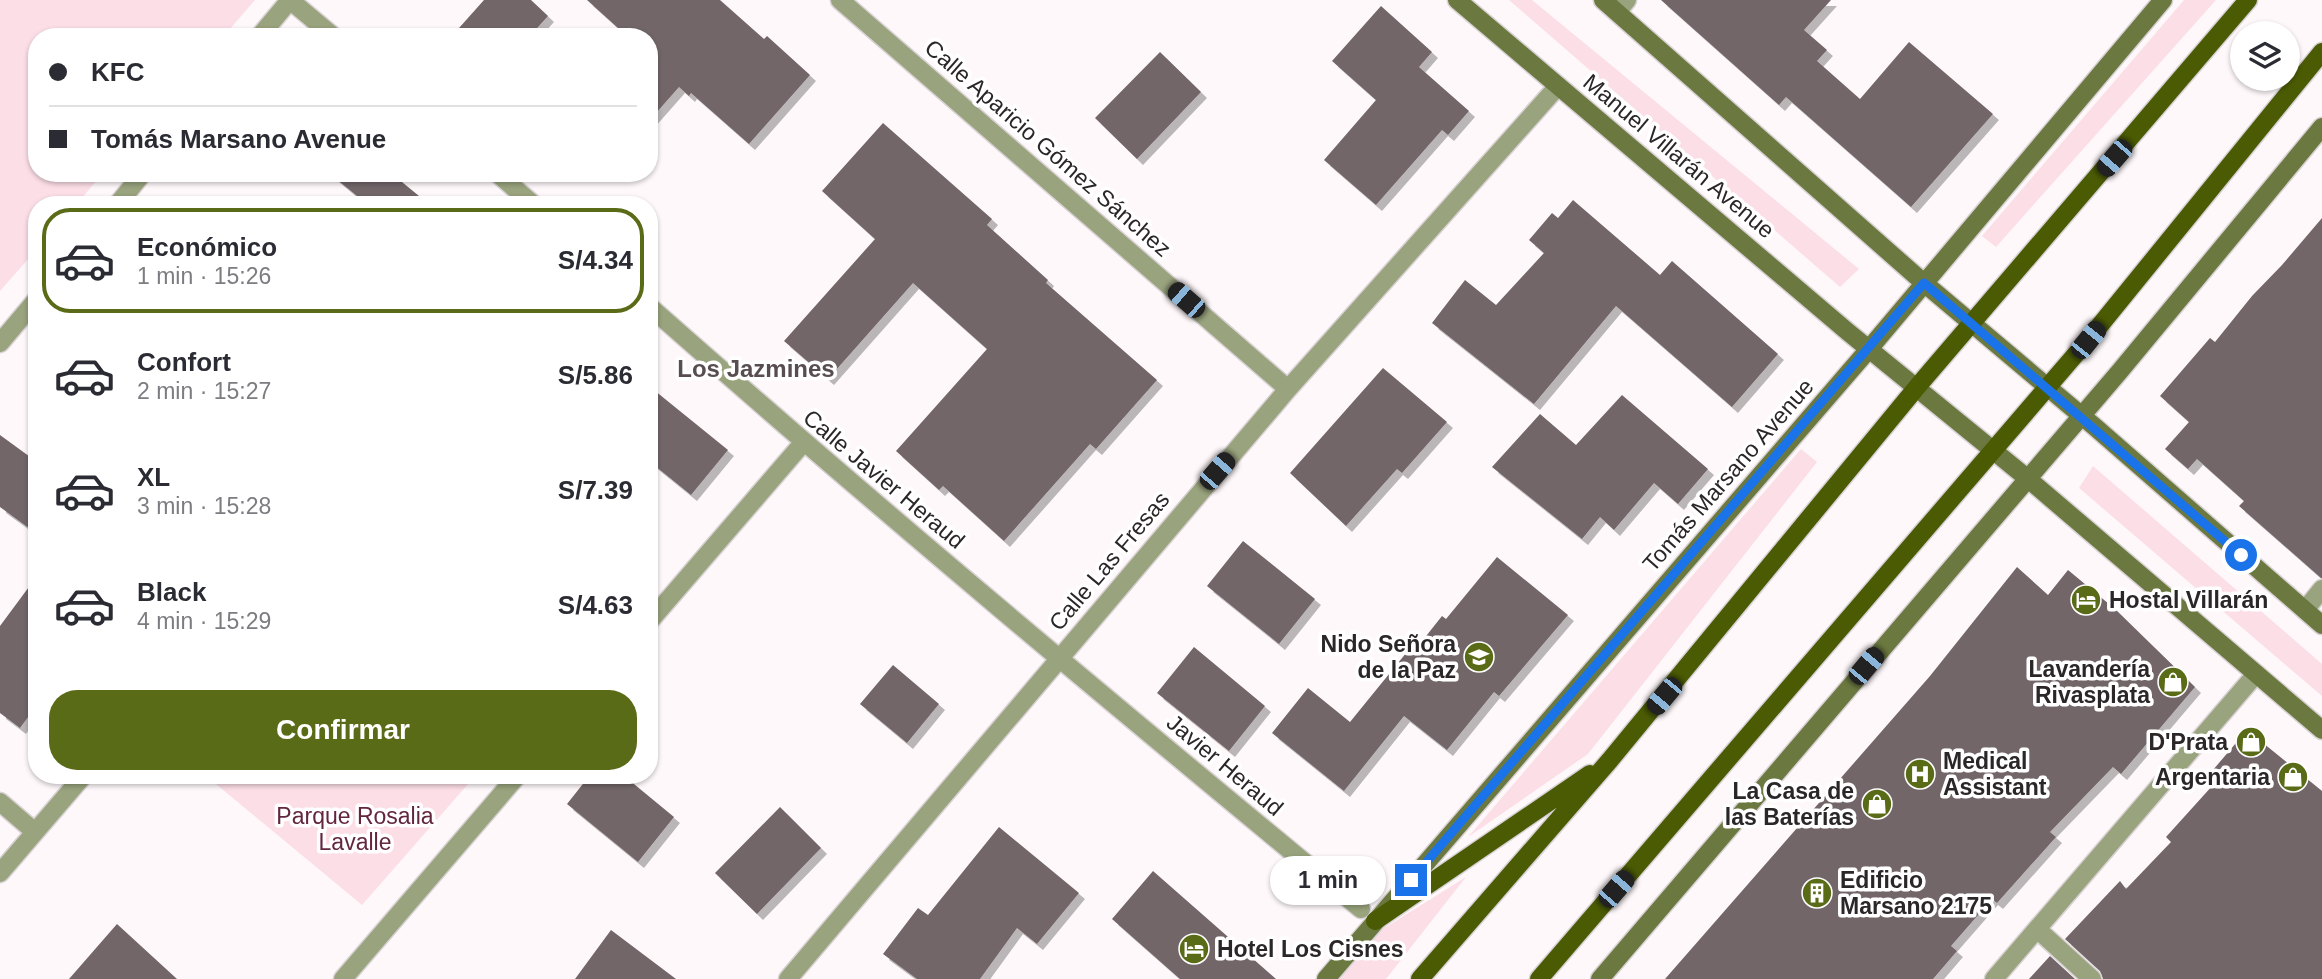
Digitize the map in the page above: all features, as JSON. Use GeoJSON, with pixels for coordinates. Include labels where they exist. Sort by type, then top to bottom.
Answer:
{"type":"FeatureCollection","features":[{"type":"Feature","properties":{"kind":"main road"},"geometry":{"type":"LineString","coordinates":[[1420,979],[1610,760],[1917,387],[2248,0]]}},
{"type":"Feature","properties":{"kind":"main road"},"geometry":{"type":"LineString","coordinates":[[1539,979],[2048,388],[2322,52]]}},
{"type":"Feature","properties":{"kind":"main road"},"geometry":{"type":"LineString","coordinates":[[1375,921],[1610,760]]}},
{"type":"Feature","properties":{"kind":"street"},"geometry":{"type":"LineString","coordinates":[[267,28],[290,0],[323,28]]}},
{"type":"Feature","properties":{"kind":"street","name":"Calle Aparicio Gómez Sánchez"},"geometry":{"type":"LineString","coordinates":[[840,0],[1288,389]]}},
{"type":"Feature","properties":{"kind":"street","name":"Manuel Villarán Avenue"},"geometry":{"type":"LineString","coordinates":[[1457,0],[1917,387]]}},
{"type":"Feature","properties":{"kind":"street"},"geometry":{"type":"LineString","coordinates":[[1603,0],[1622,6],[1924,283],[2322,625]]}},
{"type":"Feature","properties":{"kind":"street","name":"Tomás Marsano Avenue"},"geometry":{"type":"LineString","coordinates":[[1326,979],[1869,349],[2163,0]]}},
{"type":"Feature","properties":{"kind":"street","name":"Calle Las Fresas"},"geometry":{"type":"LineString","coordinates":[[788,979],[1288,389],[1558,86]]}},
{"type":"Feature","properties":{"kind":"street"},"geometry":{"type":"LineString","coordinates":[[1600,979],[2120,371],[2322,127]]}},
{"type":"Feature","properties":{"kind":"street"},"geometry":{"type":"LineString","coordinates":[[124,196],[136,182]]}},
{"type":"Feature","properties":{"kind":"street"},"geometry":{"type":"LineString","coordinates":[[507,182],[524,196]]}},
{"type":"Feature","properties":{"kind":"street"},"geometry":{"type":"LineString","coordinates":[[0,343],[28,310]]}},
{"type":"Feature","properties":{"kind":"street","name":"Calle Javier Heraud"},"geometry":{"type":"LineString","coordinates":[[658,314],[803,443],[1058,658]]}},
{"type":"Feature","properties":{"kind":"street"},"geometry":{"type":"LineString","coordinates":[[1917,387],[2322,730]]}},
{"type":"Feature","properties":{"kind":"street"},"geometry":{"type":"LineString","coordinates":[[658,612],[803,443]]}},
{"type":"Feature","properties":{"kind":"street"},"geometry":{"type":"LineString","coordinates":[[2305,610],[2322,589]]}},
{"type":"Feature","properties":{"kind":"street","name":"Javier Heraud"},"geometry":{"type":"LineString","coordinates":[[1058,658],[1361,909]]}},
{"type":"Feature","properties":{"kind":"street"},"geometry":{"type":"LineString","coordinates":[[1994,979],[2256,674]]}},
{"type":"Feature","properties":{"kind":"street"},"geometry":{"type":"LineString","coordinates":[[0,873],[76,784]]}},
{"type":"Feature","properties":{"kind":"street"},"geometry":{"type":"LineString","coordinates":[[342,979],[510,784]]}},
{"type":"Feature","properties":{"kind":"street"},"geometry":{"type":"LineString","coordinates":[[0,802],[35,832]]}},
{"type":"Feature","properties":{"kind":"street"},"geometry":{"type":"LineString","coordinates":[[2037,929],[2092,979]]}},
{"type":"Feature","properties":{"kind":"green space"},"geometry":{"type":"Polygon","coordinates":[[[0,0],[255,0],[231,28],[28,28],[28,182],[95,182],[84,196],[28,196],[28,259],[0,291],[0,0]]]}},
{"type":"Feature","properties":{"kind":"green space"},"geometry":{"type":"Polygon","coordinates":[[[1509,0],[1532,0],[1859,269],[1840,287],[1509,0]]]}},
{"type":"Feature","properties":{"kind":"green space"},"geometry":{"type":"Polygon","coordinates":[[[2184,0],[2216,0],[1996,247],[1982,236],[2184,0]]]}},
{"type":"Feature","properties":{"kind":"green space"},"geometry":{"type":"Polygon","coordinates":[[[1801,449],[1817,462],[1588,754],[1468,837],[1801,449]]]}},
{"type":"Feature","properties":{"kind":"green space"},"geometry":{"type":"Polygon","coordinates":[[[2093,466],[2322,664],[2322,696],[2079,488],[2093,466]]]}},
{"type":"Feature","properties":{"kind":"green space","name":"Parque Rosalia Lavalle"},"geometry":{"type":"Polygon","coordinates":[[[216,784],[468,784],[362,905],[216,784]]]}},
{"type":"Feature","properties":{"kind":"green space"},"geometry":{"type":"Polygon","coordinates":[[[1466,877],[1386,979],[1337,979],[1373,935],[1466,877]]]}},
{"type":"Feature","properties":{"kind":"building"},"geometry":{"type":"Polygon","coordinates":[[[484,0],[531,0],[548,16],[537,28],[459,28],[484,0]]]}},
{"type":"Feature","properties":{"kind":"building"},"geometry":{"type":"Polygon","coordinates":[[[587,0],[720,0],[764,39],[767,36],[810,75],[749,144],[691,93],[689,96],[679,87],[658,111],[658,28],[618,28],[587,0]]]}},
{"type":"Feature","properties":{"kind":"building"},"geometry":{"type":"Polygon","coordinates":[[[1661,0],[1831,0],[1804,30],[1827,50],[1817,61],[1860,99],[1909,42],[1993,114],[1911,207],[1786,97],[1779,105],[1661,0]]]}},
{"type":"Feature","properties":{"kind":"building"},"geometry":{"type":"Polygon","coordinates":[[[1381,6],[1432,52],[1419,67],[1469,111],[1448,135],[1442,130],[1376,205],[1324,160],[1376,100],[1332,61],[1381,6]]]}},
{"type":"Feature","properties":{"kind":"building"},"geometry":{"type":"Polygon","coordinates":[[[1160,52],[1201,92],[1137,159],[1095,118],[1160,52]]]}},
{"type":"Feature","properties":{"kind":"building"},"geometry":{"type":"Polygon","coordinates":[[[883,123],[992,219],[987,225],[1048,280],[1046,283],[1157,380],[1096,449],[1090,444],[1004,541],[943,486],[939,490],[896,451],[987,349],[913,283],[828,379],[784,341],[875,239],[822,191],[883,123]]]}},
{"type":"Feature","properties":{"kind":"building"},"geometry":{"type":"Polygon","coordinates":[[[340,182],[402,182],[419,196],[357,196],[340,182]]]}},
{"type":"Feature","properties":{"kind":"building"},"geometry":{"type":"Polygon","coordinates":[[[1573,200],[1660,275],[1672,261],[1778,354],[1732,407],[1616,306],[1534,404],[1432,323],[1465,280],[1496,305],[1544,253],[1529,240],[1552,213],[1558,218],[1573,200]]]}},
{"type":"Feature","properties":{"kind":"building"},"geometry":{"type":"Polygon","coordinates":[[[2322,218],[2321,578],[2239,506],[2244,501],[2197,459],[2188,469],[2165,449],[2189,422],[2160,396],[2210,338],[2215,342],[2322,218]]]}},
{"type":"Feature","properties":{"kind":"building"},"geometry":{"type":"Polygon","coordinates":[[[1383,368],[1447,422],[1402,473],[1397,469],[1346,526],[1290,473],[1383,368]]]}},
{"type":"Feature","properties":{"kind":"building"},"geometry":{"type":"Polygon","coordinates":[[[658,393],[728,450],[691,495],[658,468],[658,393]]]}},
{"type":"Feature","properties":{"kind":"building"},"geometry":{"type":"Polygon","coordinates":[[[1622,395],[1708,469],[1678,504],[1654,483],[1614,530],[1600,517],[1582,539],[1492,467],[1540,414],[1576,445],[1622,395]]]}},
{"type":"Feature","properties":{"kind":"building"},"geometry":{"type":"Polygon","coordinates":[[[0,435],[28,455],[28,527],[0,507],[0,435]]]}},
{"type":"Feature","properties":{"kind":"building"},"geometry":{"type":"Polygon","coordinates":[[[1243,541],[1315,599],[1279,644],[1207,586],[1243,541]]]}},
{"type":"Feature","properties":{"kind":"building"},"geometry":{"type":"Polygon","coordinates":[[[1497,557],[1568,615],[1499,696],[1494,692],[1447,750],[1404,716],[1344,791],[1272,733],[1308,688],[1350,722],[1411,647],[1415,650],[1442,616],[1446,619],[1497,557]]]}},
{"type":"Feature","properties":{"kind":"building"},"geometry":{"type":"Polygon","coordinates":[[[2017,567],[2048,595],[2068,570],[2115,609],[2195,687],[2121,774],[2113,767],[2050,832],[2056,837],[1997,903],[1992,899],[1951,946],[1957,951],[1933,979],[1665,979],[1930,676],[2017,567]]]}},
{"type":"Feature","properties":{"kind":"building"},"geometry":{"type":"Polygon","coordinates":[[[28,588],[28,717],[20,728],[0,713],[0,626],[28,588]]]}},
{"type":"Feature","properties":{"kind":"building"},"geometry":{"type":"Polygon","coordinates":[[[1194,647],[1265,706],[1229,751],[1157,693],[1194,647]]]}},
{"type":"Feature","properties":{"kind":"building"},"geometry":{"type":"Polygon","coordinates":[[[893,665],[939,704],[907,743],[860,704],[893,665]]]}},
{"type":"Feature","properties":{"kind":"building"},"geometry":{"type":"Polygon","coordinates":[[[2247,730],[2322,791],[2322,979],[2103,979],[2100,971],[2065,939],[2120,881],[2126,889],[2171,842],[2166,837],[2213,785],[2207,777],[2247,730]]]}},
{"type":"Feature","properties":{"kind":"building"},"geometry":{"type":"Polygon","coordinates":[[[583,784],[634,784],[674,817],[638,862],[567,804],[583,784]]]}},
{"type":"Feature","properties":{"kind":"building"},"geometry":{"type":"Polygon","coordinates":[[[780,807],[821,848],[757,914],[715,873],[780,807]]]}},
{"type":"Feature","properties":{"kind":"building"},"geometry":{"type":"Polygon","coordinates":[[[999,827],[1079,893],[1037,944],[1017,928],[980,979],[917,979],[883,954],[918,908],[928,915],[999,827]]]}},
{"type":"Feature","properties":{"kind":"building","name":"Hotel Los Cisnes"},"geometry":{"type":"Polygon","coordinates":[[[1153,871],[1276,979],[1180,979],[1112,919],[1153,871]]]}},
{"type":"Feature","properties":{"kind":"building"},"geometry":{"type":"Polygon","coordinates":[[[117,924],[177,979],[69,979],[117,924]]]}},
{"type":"Feature","properties":{"kind":"building"},"geometry":{"type":"Polygon","coordinates":[[[611,930],[676,979],[575,979],[611,930]]]}},
{"type":"Feature","properties":{"kind":"building"},"geometry":{"type":"Polygon","coordinates":[[[2050,956],[2075,979],[2029,979],[2050,956]]]}},
{"type":"Feature","properties":{"kind":"place","name":"Hostal Villarán"},"geometry":{"type":"Point","coordinates":[2086,600]}},
{"type":"Feature","properties":{"kind":"place","name":"Nido Señora de la Paz"},"geometry":{"type":"Point","coordinates":[1479,657]}},
{"type":"Feature","properties":{"kind":"place","name":"Lavandería Rivasplata"},"geometry":{"type":"Point","coordinates":[2173,682]}},
{"type":"Feature","properties":{"kind":"place","name":"D'Prata"},"geometry":{"type":"Point","coordinates":[2251,742]}},
{"type":"Feature","properties":{"kind":"place","name":"Medical Assistant"},"geometry":{"type":"Point","coordinates":[1920,774]}},
{"type":"Feature","properties":{"kind":"place","name":"Argentaria"},"geometry":{"type":"Point","coordinates":[2293,777]}},
{"type":"Feature","properties":{"kind":"place","name":"La Casa de las Baterías"},"geometry":{"type":"Point","coordinates":[1877,804]}},
{"type":"Feature","properties":{"kind":"place","name":"Edificio Marsano 2175"},"geometry":{"type":"Point","coordinates":[1817,893]}},
{"type":"Feature","properties":{"kind":"place","name":"Hotel Los Cisnes"},"geometry":{"type":"Point","coordinates":[1194,949]}},
{"type":"Feature","properties":{"kind":"district","name":"Los Jazmines"},"geometry":{"type":"Point","coordinates":[756,368]}},
{"type":"Feature","properties":{"kind":"route"},"geometry":{"type":"LineString","coordinates":[[1411,880],[1924,283],[2241,555]]}}]}
